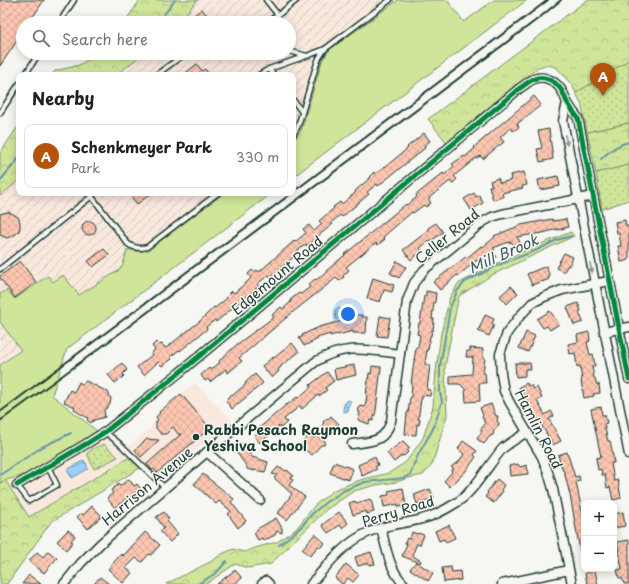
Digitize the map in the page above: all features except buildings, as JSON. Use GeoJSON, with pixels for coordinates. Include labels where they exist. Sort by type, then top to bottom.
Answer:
{"type":"FeatureCollection","features":[{"type":"Feature","properties":{"kind":"street","name":"Edgemount Road"},"geometry":{"type":"LineString","coordinates":[[17,485],[105,432],[181,371],[520,88],[535,79],[546,78],[556,84],[567,102]]}},
{"type":"Feature","properties":{"kind":"street"},"geometry":{"type":"LineString","coordinates":[[567,102],[578,118],[629,379]]}},
{"type":"Feature","properties":{"kind":"street"},"geometry":{"type":"LineString","coordinates":[[567,102],[562,121],[604,332],[628,442],[629,455]]}},
{"type":"Feature","properties":{"kind":"street","name":"Celler Road"},"geometry":{"type":"LineString","coordinates":[[352,444],[372,441],[380,438],[389,428],[407,301],[414,283],[424,270],[483,222],[492,217],[593,196]]}},
{"type":"Feature","properties":{"kind":"street","name":"Hamlin Road"},"geometry":{"type":"LineString","coordinates":[[572,584],[553,489],[548,472],[542,457],[504,391],[500,354],[507,333],[519,317],[532,304],[544,297],[562,290],[610,281]]}},
{"type":"Feature","properties":{"kind":"street"},"geometry":{"type":"LineString","coordinates":[[604,332],[629,327]]}},
{"type":"Feature","properties":{"kind":"street","name":"Harrison Avenue"},"geometry":{"type":"LineString","coordinates":[[64,584],[81,563],[101,543],[315,362],[324,356],[343,350],[354,349],[400,354]]}},
{"type":"Feature","properties":{"kind":"street","name":"Perry Road"},"geometry":{"type":"LineString","coordinates":[[311,584],[338,554],[360,536],[370,531],[422,519],[439,513],[457,503],[470,490],[503,448],[527,432]]}},
{"type":"Feature","properties":{"kind":"street"},"geometry":{"type":"LineString","coordinates":[[207,452],[260,500]]}},
{"type":"Feature","properties":{"kind":"street"},"geometry":{"type":"LineString","coordinates":[[381,528],[392,565],[400,580],[404,584]]}},
{"type":"Feature","properties":{"kind":"street"},"geometry":{"type":"LineString","coordinates":[[502,584],[569,570]]}},
{"type":"Feature","properties":{"kind":"lane"},"geometry":{"type":"LineString","coordinates":[[64,16],[74,0]]}},
{"type":"Feature","properties":{"kind":"lane"},"geometry":{"type":"LineString","coordinates":[[266,0],[278,15],[297,0]]}},
{"type":"Feature","properties":{"kind":"lane"},"geometry":{"type":"LineString","coordinates":[[296,59],[325,49],[390,0]]}},
{"type":"Feature","properties":{"kind":"lane"},"geometry":{"type":"LineString","coordinates":[[296,130],[317,63],[325,49]]}},
{"type":"Feature","properties":{"kind":"lane"},"geometry":{"type":"LineString","coordinates":[[296,53],[307,56]]}},
{"type":"Feature","properties":{"kind":"lane"},"geometry":{"type":"LineString","coordinates":[[27,72],[35,60]]}},
{"type":"Feature","properties":{"kind":"lane"},"geometry":{"type":"LineString","coordinates":[[160,72],[176,60]]}},
{"type":"Feature","properties":{"kind":"lane"},"geometry":{"type":"LineString","coordinates":[[263,72],[269,68],[294,60]]}},
{"type":"Feature","properties":{"kind":"lane"},"geometry":{"type":"LineString","coordinates":[[269,68],[272,72]]}},
{"type":"Feature","properties":{"kind":"lane"},"geometry":{"type":"LineString","coordinates":[[0,113],[16,89]]}},
{"type":"Feature","properties":{"kind":"lane"},"geometry":{"type":"LineString","coordinates":[[296,104],[302,112]]}},
{"type":"Feature","properties":{"kind":"lane"},"geometry":{"type":"LineString","coordinates":[[0,269],[90,196]]}},
{"type":"Feature","properties":{"kind":"lane"},"geometry":{"type":"LineString","coordinates":[[92,196],[128,244],[141,248],[147,247],[212,196]]}},
{"type":"Feature","properties":{"kind":"lane"},"geometry":{"type":"LineString","coordinates":[[105,432],[120,444],[165,488]]}},
{"type":"Feature","properties":{"kind":"lane"},"geometry":{"type":"LineString","coordinates":[[17,485],[29,501],[57,485],[48,467]]}},
{"type":"Feature","properties":{"kind":"shaded area"},"geometry":{"type":"Polygon","coordinates":[[[198,0],[449,0],[464,22],[296,146],[296,72],[120,72],[135,60],[296,60],[296,16],[185,16],[198,0]]]}},
{"type":"Feature","properties":{"kind":"shaded area"},"geometry":{"type":"Polygon","coordinates":[[[16,183],[16,196],[229,196],[0,365],[0,196],[16,183]]]}},
{"type":"Feature","properties":{"kind":"shaded area"},"geometry":{"type":"Polygon","coordinates":[[[195,383],[232,421],[157,482],[128,458],[29,517],[5,480],[25,475],[97,431],[117,448],[130,445],[153,426],[156,415],[160,410],[195,383]]]}},
{"type":"Feature","properties":{"kind":"green space"},"geometry":{"type":"Polygon","coordinates":[[[140,0],[198,0],[185,16],[129,16],[140,0]]]}},
{"type":"Feature","properties":{"kind":"green space"},"geometry":{"type":"Polygon","coordinates":[[[398,0],[447,0],[464,22],[494,0],[527,0],[296,175],[296,138],[301,131],[322,61],[332,48],[398,0]]]}},
{"type":"Feature","properties":{"kind":"green space"},"geometry":{"type":"Polygon","coordinates":[[[587,0],[629,0],[629,60],[576,93],[572,85],[557,68],[545,65],[539,67],[447,143],[428,119],[587,0]]]}},
{"type":"Feature","properties":{"kind":"green space"},"geometry":{"type":"Polygon","coordinates":[[[87,60],[135,60],[120,72],[54,72],[79,65],[87,60]]]}},
{"type":"Feature","properties":{"kind":"green space"},"geometry":{"type":"Polygon","coordinates":[[[629,60],[629,123],[587,132],[581,103],[576,93],[629,60]]]}},
{"type":"Feature","properties":{"kind":"green space"},"geometry":{"type":"Polygon","coordinates":[[[629,123],[629,165],[596,173],[587,132],[629,123]]]}},
{"type":"Feature","properties":{"kind":"green space"},"geometry":{"type":"Polygon","coordinates":[[[16,129],[16,183],[0,196],[0,153],[16,129]]]}},
{"type":"Feature","properties":{"kind":"green space"},"geometry":{"type":"Polygon","coordinates":[[[629,165],[629,200],[602,209],[596,173],[629,165]]]}},
{"type":"Feature","properties":{"kind":"green space"},"geometry":{"type":"Polygon","coordinates":[[[220,196],[268,196],[67,349],[52,395],[97,431],[62,454],[35,469],[0,483],[0,365],[21,350],[0,322],[0,294],[7,290],[15,299],[48,276],[53,282],[63,275],[79,295],[118,271],[123,265],[127,250],[143,251],[151,248],[220,196]]]}},
{"type":"Feature","properties":{"kind":"green space"},"geometry":{"type":"Polygon","coordinates":[[[571,232],[574,236],[492,275],[459,296],[445,367],[447,416],[432,465],[423,475],[354,491],[327,509],[271,564],[248,568],[235,564],[206,584],[166,584],[233,549],[244,552],[277,542],[296,529],[315,505],[334,490],[360,480],[389,473],[406,462],[423,438],[433,407],[441,333],[450,297],[458,284],[491,266],[571,232]]]}},
{"type":"Feature","properties":{"kind":"green space"},"geometry":{"type":"Polygon","coordinates":[[[104,444],[118,457],[94,469],[87,453],[104,444]]]}},
{"type":"Feature","properties":{"kind":"green space"},"geometry":{"type":"Polygon","coordinates":[[[128,458],[140,468],[51,522],[7,584],[0,584],[0,483],[5,480],[29,517],[128,458]]]}},
{"type":"Feature","properties":{"kind":"water"},"geometry":{"type":"Polygon","coordinates":[[[337,308],[341,309],[342,315],[336,320],[335,310],[337,308]]]}},
{"type":"Feature","properties":{"kind":"water"},"geometry":{"type":"Polygon","coordinates":[[[349,400],[351,402],[348,407],[349,411],[343,412],[345,403],[349,400]]]}},
{"type":"Feature","properties":{"kind":"water"},"geometry":{"type":"Polygon","coordinates":[[[84,460],[88,469],[72,478],[67,470],[84,460]]]}},
{"type":"Feature","properties":{"kind":"waterway"},"geometry":{"type":"LineString","coordinates":[[163,16],[175,0]]}},
{"type":"Feature","properties":{"kind":"waterway","name":"Mill Brook"},"geometry":{"type":"LineString","coordinates":[[601,159],[614,148],[629,142]]}},
{"type":"Feature","properties":{"kind":"waterway"},"geometry":{"type":"LineString","coordinates":[[0,181],[16,162]]}},
{"type":"Feature","properties":{"kind":"waterway","name":"Mill Brook"},"geometry":{"type":"LineString","coordinates":[[279,545],[300,528],[312,514],[326,502],[345,490],[365,482],[404,478],[410,475],[418,455],[433,429],[442,402],[440,392],[440,366],[450,308],[457,291],[465,282],[496,266],[537,250],[557,240],[571,236]]}},
{"type":"Feature","properties":{"kind":"waterway"},"geometry":{"type":"LineString","coordinates":[[0,475],[42,447],[71,433]]}},
{"type":"Feature","properties":{"kind":"waterway","name":"Mill Brook"},"geometry":{"type":"LineString","coordinates":[[198,584],[216,573],[227,561]]}},
{"type":"Feature","properties":{"kind":"railway"},"geometry":{"type":"LineString","coordinates":[[296,190],[548,0]]}},
{"type":"Feature","properties":{"kind":"railway"},"geometry":{"type":"LineString","coordinates":[[0,421],[96,351],[561,0]]}},
{"type":"Feature","properties":{"kind":"railway"},"geometry":{"type":"LineString","coordinates":[[0,412],[288,196]]}},
{"type":"Feature","properties":{"kind":"cycle path"},"geometry":{"type":"LineString","coordinates":[[17,485],[105,432],[179,373],[520,88],[538,78],[551,80],[555,83],[561,89],[568,104],[578,118],[629,379]]}},
{"type":"Feature","properties":{"kind":"place","name":"Schenkmeyer Park"},"geometry":{"type":"Point","coordinates":[603,96]}},
{"type":"Feature","properties":{"kind":"place","name":"Rabbi Pesach Raymon Yeshiva School"},"geometry":{"type":"Point","coordinates":[196,437]}}]}
